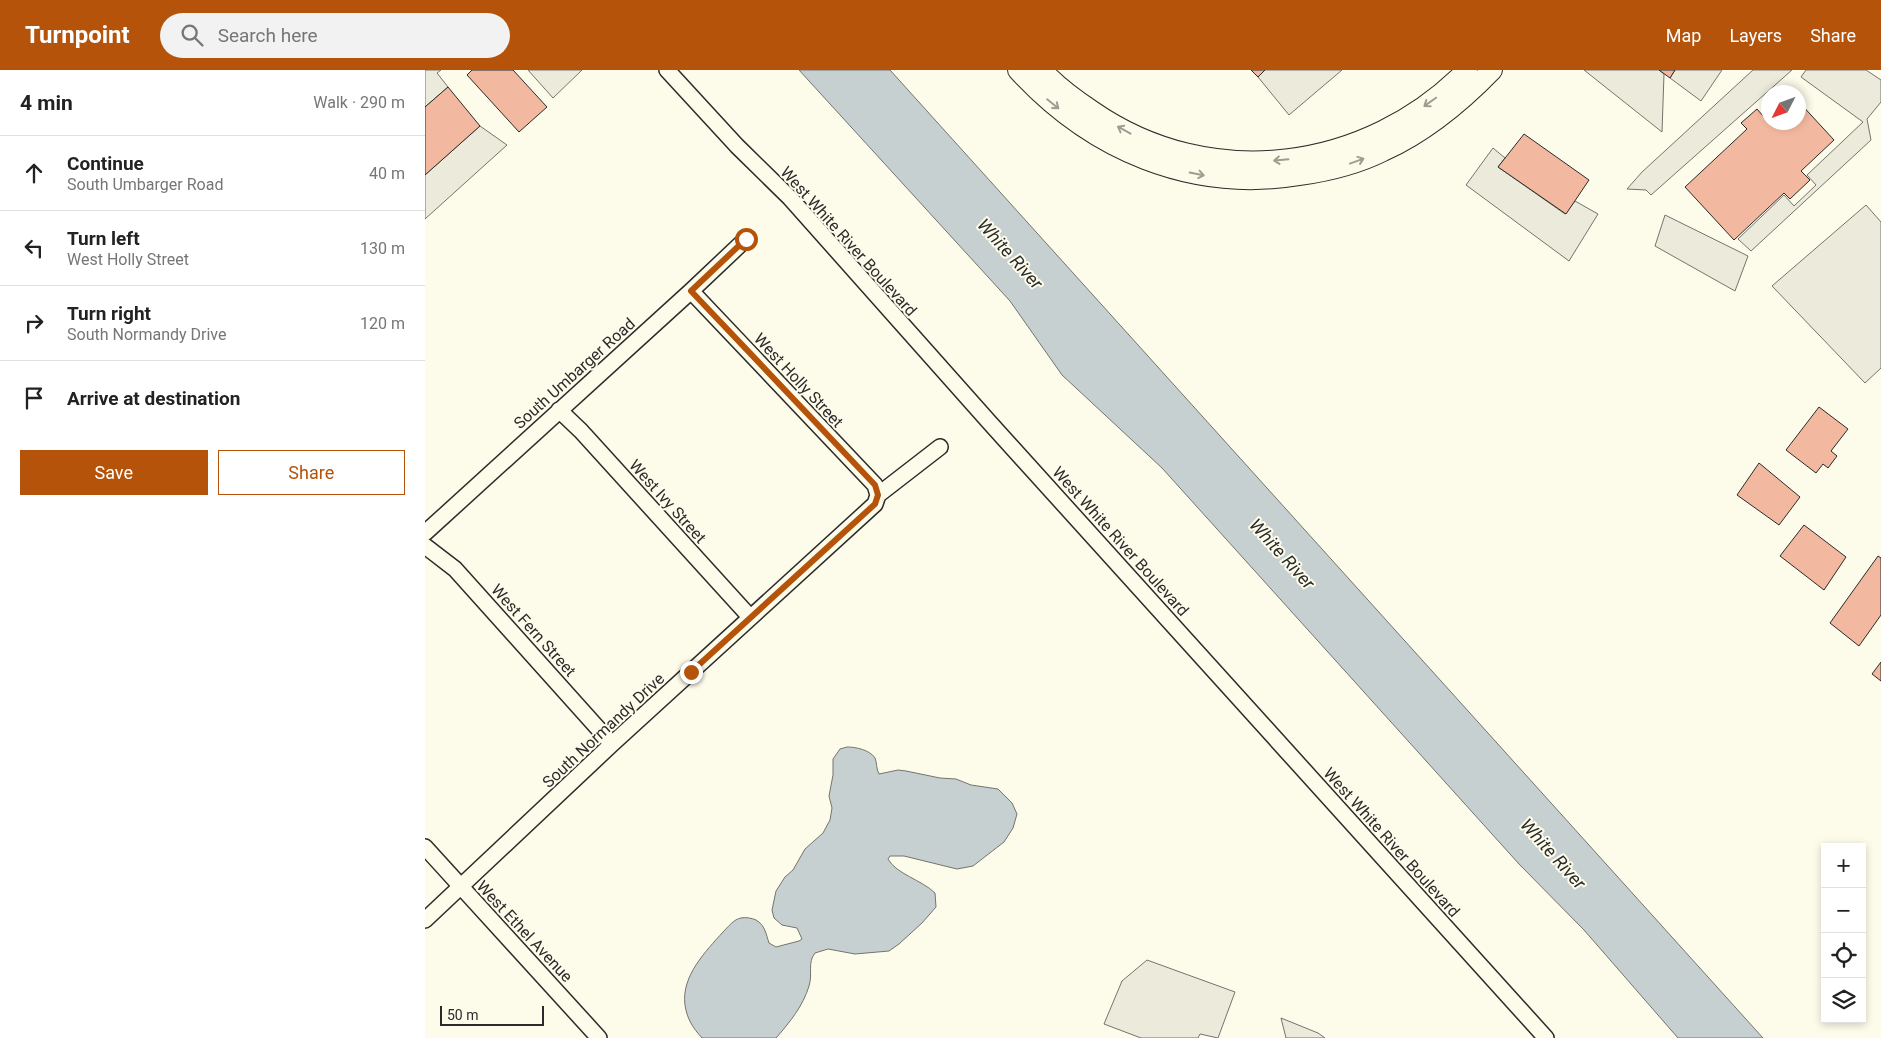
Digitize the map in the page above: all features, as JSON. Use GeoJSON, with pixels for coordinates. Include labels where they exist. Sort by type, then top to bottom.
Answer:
{"type":"FeatureCollection","features":[{"type":"Feature","properties":{"kind":"main road"},"geometry":{"type":"LineString","coordinates":[[1018,70],[1036,90],[1069,117],[1095,135],[1123,150],[1153,163],[1184,172],[1215,178],[1249,180],[1287,178],[1319,172],[1352,164],[1384,151],[1445,114],[1491,70]]}},
{"type":"Feature","properties":{"kind":"main road"},"geometry":{"type":"LineString","coordinates":[[1042,70],[1079,102],[1104,120],[1131,134],[1159,146],[1188,155],[1218,160],[1249,162],[1315,155],[1346,147],[1376,135],[1434,100],[1467,70]]}},
{"type":"Feature","properties":{"kind":"street","name":"West White River Boulevard"},"geometry":{"type":"LineString","coordinates":[[667,70],[737,146],[790,198],[983,416],[1546,1038]]}},
{"type":"Feature","properties":{"kind":"street","name":"South Umbarger Road"},"geometry":{"type":"LineString","coordinates":[[425,532],[746,239]]}},
{"type":"Feature","properties":{"kind":"street","name":"West Holly Street"},"geometry":{"type":"LineString","coordinates":[[691,291],[875,485],[878,495]]}},
{"type":"Feature","properties":{"kind":"street","name":"West Ivy Street"},"geometry":{"type":"LineString","coordinates":[[559,410],[581,431],[750,617]]}},
{"type":"Feature","properties":{"kind":"street","name":"South Normandy Drive"},"geometry":{"type":"LineString","coordinates":[[425,920],[750,617],[875,504],[878,495],[940,447]]}},
{"type":"Feature","properties":{"kind":"street","name":"West Fern Street"},"geometry":{"type":"LineString","coordinates":[[425,546],[442,558],[466,581],[613,744]]}},
{"type":"Feature","properties":{"kind":"street","name":"West Ethel Avenue"},"geometry":{"type":"LineString","coordinates":[[425,846],[599,1038]]}},
{"type":"Feature","properties":{"kind":"shaded area"},"geometry":{"type":"Polygon","coordinates":[[[425,70],[441,70],[437,73],[448,87],[425,107],[425,70]]]}},
{"type":"Feature","properties":{"kind":"shaded area"},"geometry":{"type":"Polygon","coordinates":[[[528,70],[582,70],[553,98],[528,70]]]}},
{"type":"Feature","properties":{"kind":"shaded area"},"geometry":{"type":"Polygon","coordinates":[[[1265,70],[1342,70],[1289,115],[1258,77],[1265,70]]]}},
{"type":"Feature","properties":{"kind":"shaded area"},"geometry":{"type":"Polygon","coordinates":[[[1584,70],[1659,70],[1664,74],[1662,132],[1584,70]]]}},
{"type":"Feature","properties":{"kind":"shaded area"},"geometry":{"type":"Polygon","coordinates":[[[1675,70],[1722,70],[1701,101],[1670,78],[1675,70]]]}},
{"type":"Feature","properties":{"kind":"shaded area"},"geometry":{"type":"Polygon","coordinates":[[[1753,70],[1792,70],[1775,85],[1761,85],[1761,97],[1651,195],[1646,190],[1627,189],[1642,172],[1753,70]]]}},
{"type":"Feature","properties":{"kind":"shaded area"},"geometry":{"type":"Polygon","coordinates":[[[1806,70],[1866,70],[1881,80],[1881,102],[1867,119],[1871,140],[1751,251],[1738,239],[1784,195],[1794,206],[1816,185],[1807,175],[1863,122],[1801,77],[1806,70]]]}},
{"type":"Feature","properties":{"kind":"shaded area"},"geometry":{"type":"Polygon","coordinates":[[[480,126],[507,145],[425,219],[425,175],[480,126]]]}},
{"type":"Feature","properties":{"kind":"shaded area"},"geometry":{"type":"Polygon","coordinates":[[[1493,148],[1505,158],[1498,167],[1565,214],[1575,201],[1598,214],[1569,261],[1466,185],[1493,148]]]}},
{"type":"Feature","properties":{"kind":"shaded area"},"geometry":{"type":"Polygon","coordinates":[[[1866,205],[1881,222],[1881,368],[1865,383],[1772,286],[1866,205]]]}},
{"type":"Feature","properties":{"kind":"shaded area"},"geometry":{"type":"Polygon","coordinates":[[[1665,215],[1748,256],[1735,291],[1655,246],[1665,215]]]}},
{"type":"Feature","properties":{"kind":"shaded area"},"geometry":{"type":"Polygon","coordinates":[[[1147,960],[1235,992],[1218,1038],[1200,1034],[1198,1038],[1141,1038],[1104,1024],[1122,981],[1147,960]]]}},
{"type":"Feature","properties":{"kind":"shaded area"},"geometry":{"type":"Polygon","coordinates":[[[1281,1018],[1318,1033],[1325,1038],[1286,1038],[1281,1018]]]}},
{"type":"Feature","properties":{"kind":"water","name":"White River"},"geometry":{"type":"Polygon","coordinates":[[[799,70],[890,70],[1763,1038],[1678,1038],[1584,930],[1519,864],[1162,468],[1062,375],[1010,301],[799,70]]]}},
{"type":"Feature","properties":{"kind":"water"},"geometry":{"type":"Polygon","coordinates":[[[847,747],[863,750],[873,755],[879,774],[898,770],[906,771],[940,778],[956,779],[971,785],[998,789],[1012,803],[1017,814],[1013,828],[1004,842],[973,866],[957,869],[904,856],[890,856],[888,859],[897,869],[930,888],[935,893],[936,907],[922,923],[889,951],[855,954],[828,949],[815,953],[811,961],[809,986],[800,1007],[776,1038],[702,1038],[687,1015],[685,994],[687,984],[702,956],[729,926],[741,918],[756,920],[763,927],[769,943],[776,947],[802,939],[797,928],[782,925],[774,918],[772,910],[776,891],[785,877],[793,870],[805,849],[823,833],[830,820],[832,808],[829,796],[833,775],[833,759],[840,749],[847,747]]]}},
{"type":"Feature","properties":{"kind":"building"},"geometry":{"type":"Polygon","coordinates":[[[472,70],[513,70],[547,107],[519,132],[467,75],[472,70]]]}},
{"type":"Feature","properties":{"kind":"building"},"geometry":{"type":"Polygon","coordinates":[[[1251,70],[1265,70],[1258,77],[1251,70]]]}},
{"type":"Feature","properties":{"kind":"building"},"geometry":{"type":"Polygon","coordinates":[[[1659,70],[1675,70],[1670,78],[1659,70]]]}},
{"type":"Feature","properties":{"kind":"building"},"geometry":{"type":"Polygon","coordinates":[[[448,87],[480,126],[425,175],[425,107],[448,87]]]}},
{"type":"Feature","properties":{"kind":"building"},"geometry":{"type":"Polygon","coordinates":[[[1757,109],[1761,114],[1761,130],[1806,130],[1806,110],[1834,140],[1801,171],[1810,180],[1790,199],[1784,193],[1734,240],[1685,187],[1747,129],[1741,123],[1757,109]]]}},
{"type":"Feature","properties":{"kind":"building"},"geometry":{"type":"Polygon","coordinates":[[[1524,134],[1589,180],[1566,214],[1498,167],[1524,134]]]}},
{"type":"Feature","properties":{"kind":"building"},"geometry":{"type":"Polygon","coordinates":[[[1819,407],[1848,429],[1831,451],[1837,456],[1828,468],[1823,464],[1816,473],[1786,450],[1819,407]]]}},
{"type":"Feature","properties":{"kind":"building"},"geometry":{"type":"Polygon","coordinates":[[[1759,463],[1800,497],[1779,525],[1737,495],[1759,463]]]}},
{"type":"Feature","properties":{"kind":"building"},"geometry":{"type":"Polygon","coordinates":[[[1804,525],[1846,557],[1824,590],[1780,556],[1804,525]]]}},
{"type":"Feature","properties":{"kind":"building"},"geometry":{"type":"Polygon","coordinates":[[[1878,556],[1881,558],[1881,615],[1859,646],[1830,623],[1878,556]]]}},
{"type":"Feature","properties":{"kind":"building"},"geometry":{"type":"Polygon","coordinates":[[[1881,662],[1881,681],[1872,674],[1881,662]]]}},
{"type":"Feature","properties":{"kind":"route"},"geometry":{"type":"LineString","coordinates":[[691,672],[875,504],[878,495],[875,485],[691,291],[746,239]]}}]}
